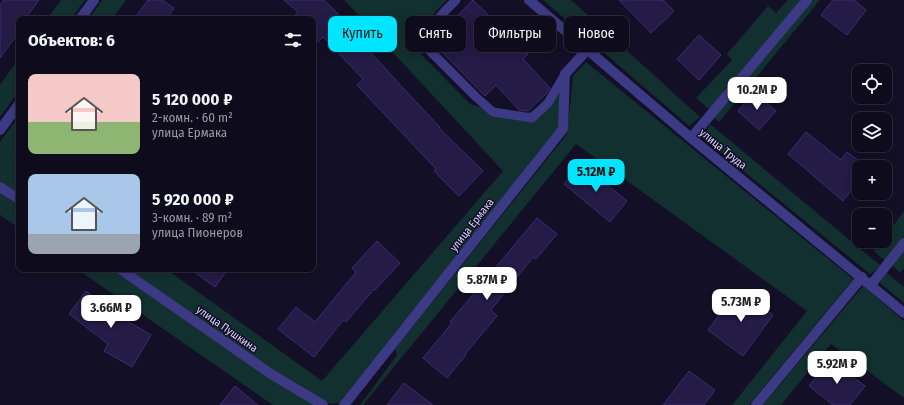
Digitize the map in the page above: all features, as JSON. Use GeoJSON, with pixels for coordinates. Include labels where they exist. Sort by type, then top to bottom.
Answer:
{"type":"FeatureCollection","features":[{"type":"Feature","properties":{"kind":"street"},"geometry":{"type":"LineString","coordinates":[[82,16],[94,0]]}},
{"type":"Feature","properties":{"kind":"street","name":"улица Труда"},"geometry":{"type":"LineString","coordinates":[[529,0],[564,30]]}},
{"type":"Feature","properties":{"kind":"street"},"geometry":{"type":"LineString","coordinates":[[690,138],[807,0]]}},
{"type":"Feature","properties":{"kind":"street"},"geometry":{"type":"LineString","coordinates":[[565,74],[585,52]]}},
{"type":"Feature","properties":{"kind":"street","name":"улица Труда"},"geometry":{"type":"LineString","coordinates":[[589,52],[690,138],[862,277],[904,313]]}},
{"type":"Feature","properties":{"kind":"street","name":"улица Ермака"},"geometry":{"type":"LineString","coordinates":[[344,405],[564,129],[565,74]]}},
{"type":"Feature","properties":{"kind":"street"},"geometry":{"type":"LineString","coordinates":[[0,130],[16,108]]}},
{"type":"Feature","properties":{"kind":"street"},"geometry":{"type":"LineString","coordinates":[[0,187],[16,197]]}},
{"type":"Feature","properties":{"kind":"street"},"geometry":{"type":"LineString","coordinates":[[871,285],[904,243]]}},
{"type":"Feature","properties":{"kind":"street","name":"улица Пушкина"},"geometry":{"type":"LineString","coordinates":[[124,272],[271,374],[323,405]]}},
{"type":"Feature","properties":{"kind":"street"},"geometry":{"type":"LineString","coordinates":[[756,405],[862,277]]}},
{"type":"Feature","properties":{"kind":"lane"},"geometry":{"type":"LineString","coordinates":[[456,0],[436,20],[427,37],[425,46],[476,97],[494,112],[532,118],[548,103],[565,74]]}},
{"type":"Feature","properties":{"kind":"green space"},"geometry":{"type":"Polygon","coordinates":[[[61,0],[85,0],[73,16],[49,16],[61,0]]]}},
{"type":"Feature","properties":{"kind":"green space"},"geometry":{"type":"Polygon","coordinates":[[[102,0],[126,0],[114,16],[91,16],[102,0]]]}},
{"type":"Feature","properties":{"kind":"green space"},"geometry":{"type":"Polygon","coordinates":[[[344,0],[447,0],[432,16],[405,16],[405,52],[419,52],[470,104],[500,114],[524,115],[537,108],[561,90],[558,128],[339,403],[330,404],[270,368],[132,272],[170,272],[322,381],[503,171],[392,52],[397,52],[397,16],[359,16],[344,0]]]}},
{"type":"Feature","properties":{"kind":"green space"},"geometry":{"type":"Polygon","coordinates":[[[543,0],[571,0],[589,16],[564,16],[564,18],[543,0]]]}},
{"type":"Feature","properties":{"kind":"green space"},"geometry":{"type":"Polygon","coordinates":[[[788,0],[801,0],[709,109],[696,98],[732,60],[727,54],[768,6],[776,13],[788,0]]]}},
{"type":"Feature","properties":{"kind":"green space"},"geometry":{"type":"Polygon","coordinates":[[[812,0],[820,0],[719,122],[714,118],[812,0]]]}},
{"type":"Feature","properties":{"kind":"green space"},"geometry":{"type":"Polygon","coordinates":[[[603,52],[628,52],[700,117],[689,126],[603,52]]]}},
{"type":"Feature","properties":{"kind":"green space"},"geometry":{"type":"Polygon","coordinates":[[[16,62],[16,95],[0,117],[0,85],[16,62]]]}},
{"type":"Feature","properties":{"kind":"green space"},"geometry":{"type":"Polygon","coordinates":[[[586,62],[853,279],[749,405],[732,405],[807,311],[576,144],[363,405],[360,405],[397,355],[395,349],[567,134],[573,76],[586,62]]]}},
{"type":"Feature","properties":{"kind":"green space"},"geometry":{"type":"Polygon","coordinates":[[[16,120],[16,157],[14,160],[16,161],[16,191],[0,181],[0,142],[16,120]]]}},
{"type":"Feature","properties":{"kind":"green space"},"geometry":{"type":"Polygon","coordinates":[[[710,124],[852,242],[852,248],[859,248],[881,266],[870,274],[703,138],[710,124]]]}},
{"type":"Feature","properties":{"kind":"green space"},"geometry":{"type":"Polygon","coordinates":[[[0,192],[16,202],[16,226],[0,215],[0,192]]]}},
{"type":"Feature","properties":{"kind":"green space"},"geometry":{"type":"Polygon","coordinates":[[[904,211],[904,236],[885,261],[874,251],[876,248],[892,248],[892,227],[904,211]]]}},
{"type":"Feature","properties":{"kind":"green space"},"geometry":{"type":"Polygon","coordinates":[[[904,250],[904,268],[900,273],[892,265],[904,250]]]}},
{"type":"Feature","properties":{"kind":"green space"},"geometry":{"type":"Polygon","coordinates":[[[81,272],[117,272],[268,377],[314,405],[273,405],[81,272]]]}},
{"type":"Feature","properties":{"kind":"green space"},"geometry":{"type":"Polygon","coordinates":[[[886,272],[904,287],[904,303],[880,283],[886,272]]]}},
{"type":"Feature","properties":{"kind":"green space"},"geometry":{"type":"Polygon","coordinates":[[[863,286],[904,321],[904,398],[831,344],[781,405],[763,405],[863,286]]]}},
{"type":"Feature","properties":{"kind":"building"},"geometry":{"type":"Polygon","coordinates":[[[4,0],[39,0],[27,16],[16,16],[16,36],[0,58],[0,5],[4,0]]]}},
{"type":"Feature","properties":{"kind":"building"},"geometry":{"type":"Polygon","coordinates":[[[148,0],[162,0],[174,8],[169,16],[136,16],[148,0]]]}},
{"type":"Feature","properties":{"kind":"building"},"geometry":{"type":"Polygon","coordinates":[[[284,0],[324,0],[340,16],[328,16],[328,42],[323,37],[316,43],[316,16],[294,16],[298,12],[284,0]]]}},
{"type":"Feature","properties":{"kind":"building"},"geometry":{"type":"Polygon","coordinates":[[[473,0],[489,16],[474,16],[474,52],[526,52],[528,54],[523,59],[550,88],[547,93],[528,111],[519,110],[496,85],[485,96],[442,52],[466,52],[466,16],[457,16],[473,0]]]}},
{"type":"Feature","properties":{"kind":"building"},"geometry":{"type":"Polygon","coordinates":[[[619,0],[663,0],[674,11],[651,33],[619,0]]]}},
{"type":"Feature","properties":{"kind":"building"},"geometry":{"type":"Polygon","coordinates":[[[833,0],[854,0],[866,10],[847,35],[821,15],[833,0]]]}},
{"type":"Feature","properties":{"kind":"building"},"geometry":{"type":"Polygon","coordinates":[[[699,35],[721,55],[699,80],[677,59],[699,35]]]}},
{"type":"Feature","properties":{"kind":"building"},"geometry":{"type":"Polygon","coordinates":[[[337,52],[370,52],[440,127],[439,128],[483,171],[459,196],[434,171],[436,169],[357,85],[363,79],[337,52]]]}},
{"type":"Feature","properties":{"kind":"building"},"geometry":{"type":"Polygon","coordinates":[[[754,92],[776,111],[759,130],[738,111],[754,92]]]}},
{"type":"Feature","properties":{"kind":"building"},"geometry":{"type":"Polygon","coordinates":[[[806,132],[841,160],[847,152],[858,160],[852,160],[852,189],[843,201],[788,154],[806,132]]]}},
{"type":"Feature","properties":{"kind":"building"},"geometry":{"type":"Polygon","coordinates":[[[582,164],[627,201],[610,222],[564,184],[582,164]]]}},
{"type":"Feature","properties":{"kind":"building"},"geometry":{"type":"Polygon","coordinates":[[[537,218],[557,234],[536,259],[533,257],[491,310],[497,316],[447,378],[423,358],[452,323],[450,322],[537,218]]]}},
{"type":"Feature","properties":{"kind":"building"},"geometry":{"type":"Polygon","coordinates":[[[377,241],[400,263],[375,290],[374,289],[346,322],[343,320],[314,357],[278,329],[296,307],[315,322],[356,272],[352,268],[377,241]]]}},
{"type":"Feature","properties":{"kind":"building"},"geometry":{"type":"Polygon","coordinates":[[[194,272],[226,272],[215,287],[194,272]]]}},
{"type":"Feature","properties":{"kind":"building"},"geometry":{"type":"Polygon","coordinates":[[[738,290],[773,315],[743,356],[708,330],[738,290]]]}},
{"type":"Feature","properties":{"kind":"building"},"geometry":{"type":"Polygon","coordinates":[[[86,291],[114,313],[151,335],[132,367],[104,351],[108,344],[69,314],[86,291]]]}},
{"type":"Feature","properties":{"kind":"building"},"geometry":{"type":"Polygon","coordinates":[[[830,359],[865,386],[850,405],[833,405],[809,386],[830,359]]]}},
{"type":"Feature","properties":{"kind":"building"},"geometry":{"type":"Polygon","coordinates":[[[689,371],[715,390],[704,405],[663,405],[689,371]]]}},
{"type":"Feature","properties":{"kind":"building"},"geometry":{"type":"Polygon","coordinates":[[[404,383],[433,405],[387,405],[404,383]]]}},
{"type":"Feature","properties":{"kind":"building"},"geometry":{"type":"Polygon","coordinates":[[[235,386],[258,405],[220,405],[235,386]]]}}]}
